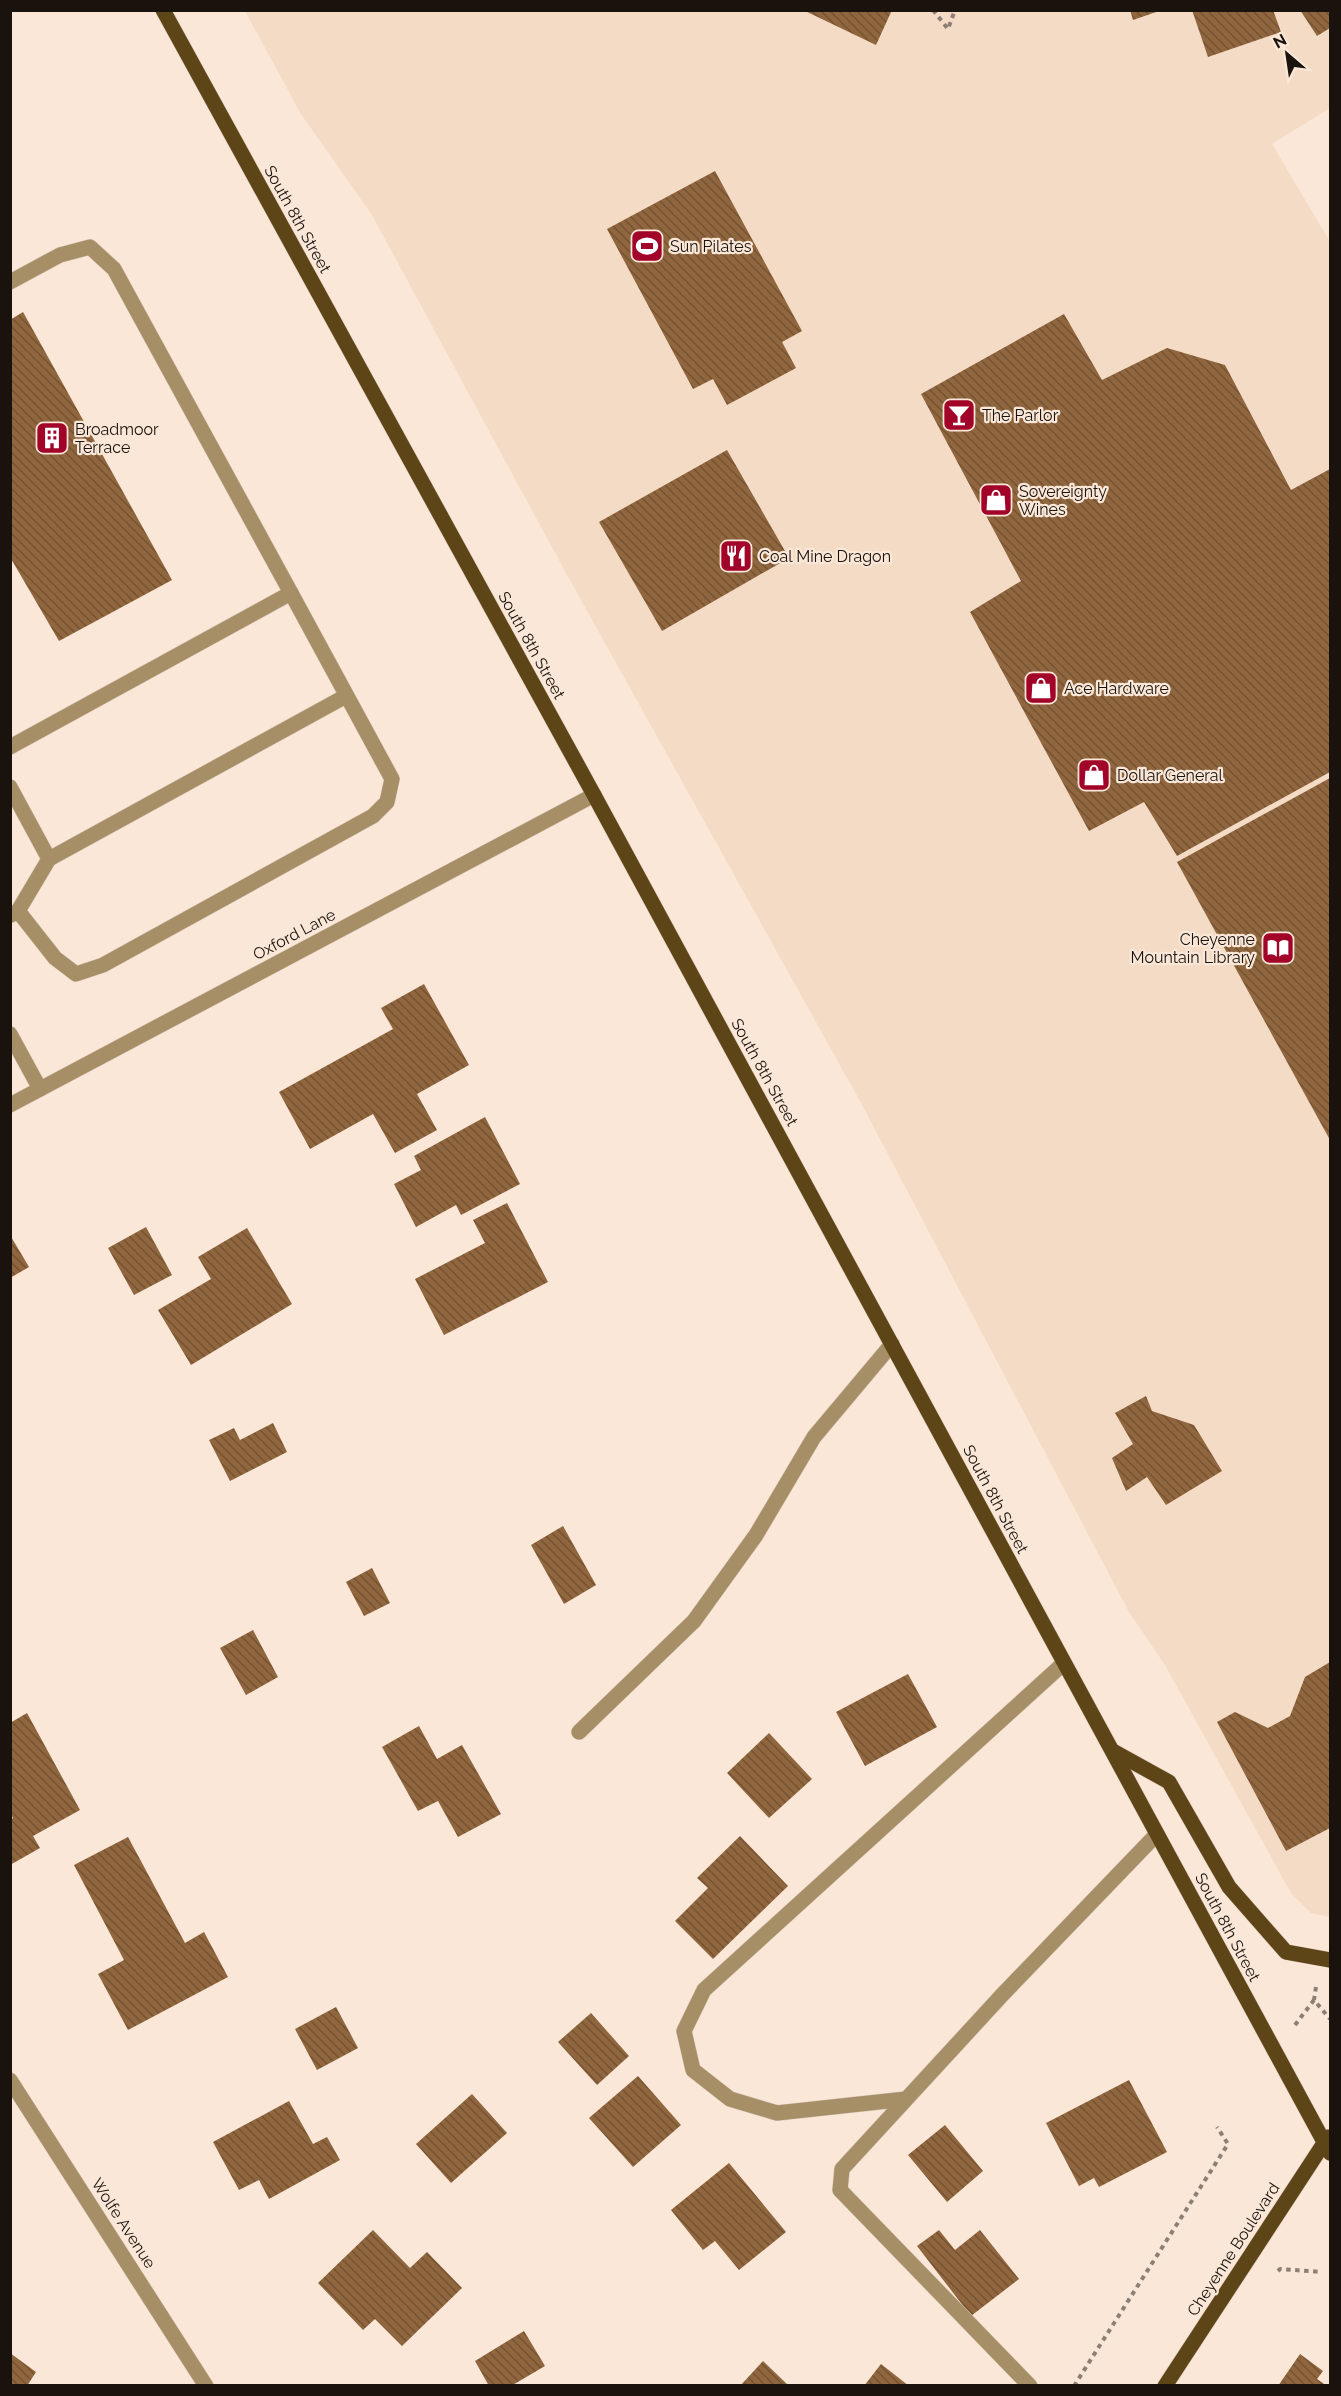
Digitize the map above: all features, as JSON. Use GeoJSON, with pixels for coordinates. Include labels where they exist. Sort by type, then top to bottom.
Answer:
{"type":"FeatureCollection","features":[{"type":"Feature","properties":{"kind":"main road","name":"South 8th Street"},"geometry":{"type":"LineString","coordinates":[[163,10],[594,795],[1157,1834],[1328,2143]]}},
{"type":"Feature","properties":{"kind":"main road"},"geometry":{"type":"LineString","coordinates":[[1113,1751],[1169,1782],[1229,1887],[1286,1952],[1330,1960]]}},
{"type":"Feature","properties":{"kind":"main road","name":"Cheyenne Boulevard"},"geometry":{"type":"LineString","coordinates":[[1165,2385],[1328,2143]]}},
{"type":"Feature","properties":{"kind":"street"},"geometry":{"type":"LineString","coordinates":[[10,282],[60,255],[90,247],[114,269],[392,778],[387,802],[373,816],[103,965],[76,974],[55,958],[14,913],[49,859],[346,696]]}},
{"type":"Feature","properties":{"kind":"street"},"geometry":{"type":"LineString","coordinates":[[10,747],[291,593]]}},
{"type":"Feature","properties":{"kind":"street"},"geometry":{"type":"LineString","coordinates":[[10,787],[49,859]]}},
{"type":"Feature","properties":{"kind":"street","name":"Oxford Lane"},"geometry":{"type":"LineString","coordinates":[[10,1105],[594,795]]}},
{"type":"Feature","properties":{"kind":"street"},"geometry":{"type":"LineString","coordinates":[[10,1034],[40,1089]]}},
{"type":"Feature","properties":{"kind":"street"},"geometry":{"type":"LineString","coordinates":[[579,1732],[694,1621],[756,1535],[814,1437],[892,1344]]}},
{"type":"Feature","properties":{"kind":"street"},"geometry":{"type":"LineString","coordinates":[[906,2099],[777,2113],[730,2099],[693,2070],[684,2031],[704,1990],[1064,1663]]}},
{"type":"Feature","properties":{"kind":"street"},"geometry":{"type":"LineString","coordinates":[[1030,2385],[840,2190],[842,2169],[1003,1994],[1157,1834]]}},
{"type":"Feature","properties":{"kind":"street","name":"Wolfe Avenue"},"geometry":{"type":"LineString","coordinates":[[10,2080],[206,2385]]}},
{"type":"Feature","properties":{"kind":"path"},"geometry":{"type":"LineString","coordinates":[[933,10],[948,29],[955,10]]}},
{"type":"Feature","properties":{"kind":"path"},"geometry":{"type":"LineString","coordinates":[[1294,2025],[1314,2000],[1316,1983]]}},
{"type":"Feature","properties":{"kind":"path"},"geometry":{"type":"LineString","coordinates":[[1314,2000],[1330,2019]]}},
{"type":"Feature","properties":{"kind":"path"},"geometry":{"type":"LineString","coordinates":[[1074,2385],[1228,2144],[1217,2127]]}},
{"type":"Feature","properties":{"kind":"path"},"geometry":{"type":"LineString","coordinates":[[1274,2279],[1280,2269],[1322,2272]]}},
{"type":"Feature","properties":{"kind":"shaded area"},"geometry":{"type":"Polygon","coordinates":[[[245,11],[1330,11],[1330,108],[1272,144],[1330,242],[1330,1917],[1311,1913],[1291,1893],[1165,1665],[1129,1612],[860,1101],[566,573],[372,215],[301,114],[245,11]]]}},
{"type":"Feature","properties":{"kind":"building"},"geometry":{"type":"Polygon","coordinates":[[[803,10],[892,10],[876,45],[803,10]]]}},
{"type":"Feature","properties":{"kind":"building"},"geometry":{"type":"Polygon","coordinates":[[[1130,10],[1159,10],[1159,11],[1133,20],[1130,10]]]}},
{"type":"Feature","properties":{"kind":"building"},"geometry":{"type":"Polygon","coordinates":[[[1192,10],[1273,10],[1281,32],[1208,57],[1192,10]]]}},
{"type":"Feature","properties":{"kind":"building"},"geometry":{"type":"Polygon","coordinates":[[[1300,10],[1330,10],[1330,28],[1317,36],[1300,10]]]}},
{"type":"Feature","properties":{"kind":"building"},"geometry":{"type":"Polygon","coordinates":[[[715,171],[802,331],[782,342],[796,368],[727,405],[713,379],[693,389],[607,229],[715,171]]]}},
{"type":"Feature","properties":{"kind":"building","name":"Broadmoor Terrace"},"geometry":{"type":"Polygon","coordinates":[[[23,312],[172,580],[59,641],[10,557],[10,320],[23,312]]]}},
{"type":"Feature","properties":{"kind":"building"},"geometry":{"type":"Polygon","coordinates":[[[1064,314],[1102,380],[1167,348],[1225,365],[1291,490],[1330,469],[1330,772],[1177,856],[1144,802],[1089,831],[970,612],[1021,581],[921,394],[1064,314]]]}},
{"type":"Feature","properties":{"kind":"building"},"geometry":{"type":"Polygon","coordinates":[[[727,450],[789,558],[662,631],[599,522],[727,450]]]}},
{"type":"Feature","properties":{"kind":"building","name":"Cheyenne Mountain Library"},"geometry":{"type":"Polygon","coordinates":[[[1330,778],[1330,1140],[1177,862],[1330,778]]]}},
{"type":"Feature","properties":{"kind":"building"},"geometry":{"type":"Polygon","coordinates":[[[424,984],[469,1065],[417,1094],[437,1130],[395,1153],[373,1114],[310,1149],[279,1092],[393,1029],[381,1008],[424,984]]]}},
{"type":"Feature","properties":{"kind":"building"},"geometry":{"type":"Polygon","coordinates":[[[485,1117],[520,1184],[461,1215],[456,1205],[416,1227],[394,1184],[421,1170],[414,1156],[485,1117]]]}},
{"type":"Feature","properties":{"kind":"building"},"geometry":{"type":"Polygon","coordinates":[[[507,1203],[548,1282],[444,1335],[415,1279],[485,1243],[473,1220],[507,1203]]]}},
{"type":"Feature","properties":{"kind":"building"},"geometry":{"type":"Polygon","coordinates":[[[146,1227],[172,1275],[134,1295],[108,1248],[146,1227]]]}},
{"type":"Feature","properties":{"kind":"building"},"geometry":{"type":"Polygon","coordinates":[[[247,1228],[292,1304],[191,1365],[158,1310],[211,1279],[198,1257],[247,1228]]]}},
{"type":"Feature","properties":{"kind":"building"},"geometry":{"type":"Polygon","coordinates":[[[10,1235],[29,1267],[10,1278],[10,1235]]]}},
{"type":"Feature","properties":{"kind":"building"},"geometry":{"type":"Polygon","coordinates":[[[1146,1396],[1152,1411],[1194,1425],[1222,1471],[1166,1505],[1147,1477],[1126,1491],[1112,1458],[1133,1444],[1115,1413],[1146,1396]]]}},
{"type":"Feature","properties":{"kind":"building"},"geometry":{"type":"Polygon","coordinates":[[[273,1423],[287,1452],[230,1481],[209,1440],[234,1428],[240,1440],[273,1423]]]}},
{"type":"Feature","properties":{"kind":"building"},"geometry":{"type":"Polygon","coordinates":[[[563,1526],[596,1585],[564,1604],[531,1545],[563,1526]]]}},
{"type":"Feature","properties":{"kind":"building"},"geometry":{"type":"Polygon","coordinates":[[[372,1568],[390,1603],[364,1616],[346,1582],[372,1568]]]}},
{"type":"Feature","properties":{"kind":"building"},"geometry":{"type":"Polygon","coordinates":[[[253,1630],[278,1677],[246,1695],[220,1648],[253,1630]]]}},
{"type":"Feature","properties":{"kind":"building"},"geometry":{"type":"Polygon","coordinates":[[[1330,1662],[1330,1828],[1286,1851],[1217,1722],[1235,1712],[1268,1728],[1290,1716],[1305,1677],[1330,1662]]]}},
{"type":"Feature","properties":{"kind":"building"},"geometry":{"type":"Polygon","coordinates":[[[908,1674],[937,1727],[865,1766],[836,1712],[908,1674]]]}},
{"type":"Feature","properties":{"kind":"building"},"geometry":{"type":"Polygon","coordinates":[[[27,1713],[80,1810],[33,1836],[40,1848],[10,1865],[10,1820],[13,1818],[10,1813],[10,1723],[27,1713]]]}},
{"type":"Feature","properties":{"kind":"building"},"geometry":{"type":"Polygon","coordinates":[[[419,1726],[437,1759],[462,1745],[501,1814],[458,1837],[438,1801],[418,1811],[382,1747],[419,1726]]]}},
{"type":"Feature","properties":{"kind":"building"},"geometry":{"type":"Polygon","coordinates":[[[769,1733],[812,1779],[769,1818],[727,1773],[769,1733]]]}},
{"type":"Feature","properties":{"kind":"building"},"geometry":{"type":"Polygon","coordinates":[[[740,1836],[788,1886],[713,1959],[675,1921],[708,1888],[697,1878],[740,1836]]]}},
{"type":"Feature","properties":{"kind":"building"},"geometry":{"type":"Polygon","coordinates":[[[128,1837],[185,1943],[204,1932],[228,1977],[128,2030],[98,1974],[124,1960],[74,1865],[128,1837]]]}},
{"type":"Feature","properties":{"kind":"building"},"geometry":{"type":"Polygon","coordinates":[[[336,2007],[358,2048],[317,2070],[295,2029],[336,2007]]]}},
{"type":"Feature","properties":{"kind":"building"},"geometry":{"type":"Polygon","coordinates":[[[591,2013],[629,2056],[597,2085],[558,2042],[591,2013]]]}},
{"type":"Feature","properties":{"kind":"building"},"geometry":{"type":"Polygon","coordinates":[[[638,2076],[681,2125],[633,2167],[589,2118],[638,2076]]]}},
{"type":"Feature","properties":{"kind":"building"},"geometry":{"type":"Polygon","coordinates":[[[1129,2080],[1167,2152],[1099,2187],[1094,2178],[1079,2186],[1046,2123],[1129,2080]]]}},
{"type":"Feature","properties":{"kind":"building"},"geometry":{"type":"Polygon","coordinates":[[[472,2094],[507,2133],[451,2183],[416,2144],[472,2094]]]}},
{"type":"Feature","properties":{"kind":"building"},"geometry":{"type":"Polygon","coordinates":[[[289,2101],[313,2144],[327,2137],[340,2160],[269,2199],[259,2180],[239,2190],[213,2142],[289,2101]]]}},
{"type":"Feature","properties":{"kind":"building"},"geometry":{"type":"Polygon","coordinates":[[[945,2125],[983,2171],[947,2202],[908,2155],[945,2125]]]}},
{"type":"Feature","properties":{"kind":"building"},"geometry":{"type":"Polygon","coordinates":[[[729,2163],[786,2232],[739,2270],[715,2241],[703,2250],[671,2210],[729,2163]]]}},
{"type":"Feature","properties":{"kind":"building"},"geometry":{"type":"Polygon","coordinates":[[[373,2230],[410,2268],[427,2252],[462,2288],[402,2346],[375,2319],[363,2330],[318,2283],[373,2230]]]}},
{"type":"Feature","properties":{"kind":"building"},"geometry":{"type":"Polygon","coordinates":[[[939,2230],[955,2250],[980,2230],[1019,2279],[971,2316],[917,2246],[939,2230]]]}},
{"type":"Feature","properties":{"kind":"building"},"geometry":{"type":"Polygon","coordinates":[[[524,2331],[545,2366],[511,2386],[489,2386],[475,2361],[524,2331]]]}},
{"type":"Feature","properties":{"kind":"building"},"geometry":{"type":"Polygon","coordinates":[[[10,2353],[36,2372],[27,2386],[10,2386],[10,2353]]]}},
{"type":"Feature","properties":{"kind":"building"},"geometry":{"type":"Polygon","coordinates":[[[1300,2354],[1323,2371],[1317,2379],[1327,2386],[1278,2386],[1300,2354]]]}},
{"type":"Feature","properties":{"kind":"building"},"geometry":{"type":"Polygon","coordinates":[[[763,2361],[789,2386],[740,2386],[763,2361]]]}},
{"type":"Feature","properties":{"kind":"building"},"geometry":{"type":"Polygon","coordinates":[[[881,2364],[909,2386],[864,2386],[881,2364]]]}},
{"type":"Feature","properties":{"kind":"place","name":"Sun Pilates"},"geometry":{"type":"Point","coordinates":[647,246]}},
{"type":"Feature","properties":{"kind":"place","name":"The Parlor"},"geometry":{"type":"Point","coordinates":[959,415]}},
{"type":"Feature","properties":{"kind":"place","name":"Broadmoor Terrace"},"geometry":{"type":"Point","coordinates":[52,438]}},
{"type":"Feature","properties":{"kind":"place","name":"Sovereignty Wines"},"geometry":{"type":"Point","coordinates":[996,500]}},
{"type":"Feature","properties":{"kind":"place","name":"Coal Mine Dragon"},"geometry":{"type":"Point","coordinates":[736,556]}},
{"type":"Feature","properties":{"kind":"place","name":"Ace Hardware"},"geometry":{"type":"Point","coordinates":[1041,688]}},
{"type":"Feature","properties":{"kind":"place","name":"Dollar General"},"geometry":{"type":"Point","coordinates":[1094,775]}},
{"type":"Feature","properties":{"kind":"place","name":"Cheyenne Mountain Library"},"geometry":{"type":"Point","coordinates":[1278,948]}}]}
